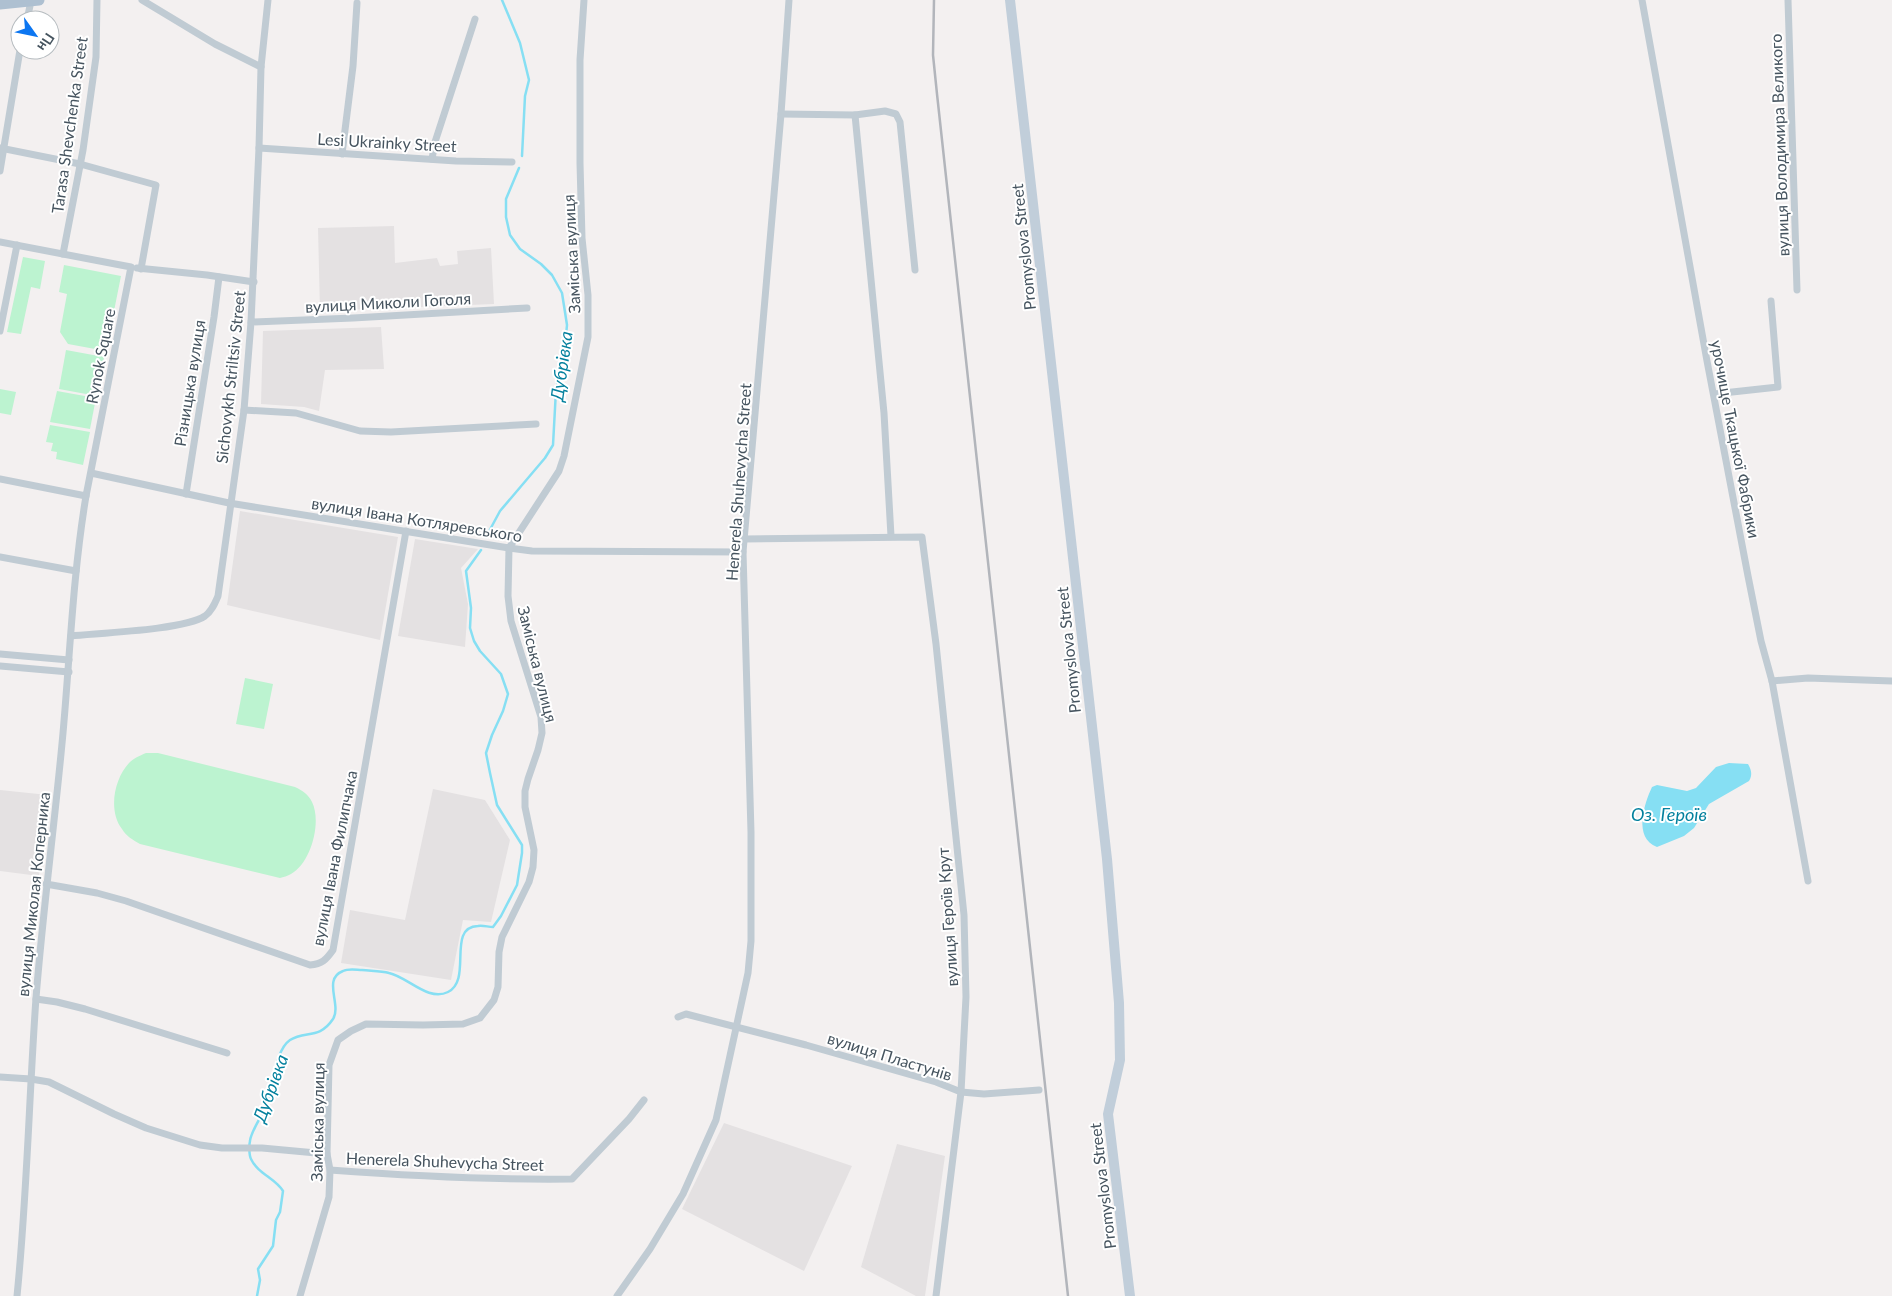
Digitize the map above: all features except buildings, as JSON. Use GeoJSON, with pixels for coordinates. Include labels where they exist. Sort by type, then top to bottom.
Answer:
{"type":"FeatureCollection","features":[{"type":"Feature","properties":{"kind":"main road"},"geometry":{"type":"LineString","coordinates":[[0,4],[35,1]]}},
{"type":"Feature","properties":{"kind":"street","name":"Tarasa Shevchenka Street"},"geometry":{"type":"LineString","coordinates":[[63,254],[80,164],[96,57],[97,0]]}},
{"type":"Feature","properties":{"kind":"street"},"geometry":{"type":"LineString","coordinates":[[142,0],[215,44],[261,66]]}},
{"type":"Feature","properties":{"kind":"street","name":"Sichovykh Striltsiv Street"},"geometry":{"type":"LineString","coordinates":[[72,636],[156,628],[197,620],[207,615],[214,606],[218,596],[244,410],[254,282],[261,66],[268,0]]}},
{"type":"Feature","properties":{"kind":"street","name":"Заміська вулиця"},"geometry":{"type":"LineString","coordinates":[[300,1296],[329,1198],[330,1170],[327,1154],[329,1065],[338,1040],[366,1024],[424,1026],[463,1024],[480,1018],[494,1000],[498,986],[499,952],[502,937],[529,882],[533,867],[534,850],[525,807],[525,791],[542,733],[541,717],[511,621],[508,596],[509,548],[559,471],[564,456],[588,337],[588,295],[582,238],[580,163],[580,60],[584,0]]}},
{"type":"Feature","properties":{"kind":"street","name":"Henerela Shuhevycha Street"},"geometry":{"type":"LineString","coordinates":[[617,1296],[650,1249],[683,1194],[712,1128],[724,1088],[748,972],[751,941],[751,832],[743,552],[789,0]]}},
{"type":"Feature","properties":{"kind":"street","name":"Promyslova Street"},"geometry":{"type":"LineString","coordinates":[[1010,0],[1106,859],[1119,1003],[1120,1060],[1108,1114],[1130,1296]]}},
{"type":"Feature","properties":{"kind":"street","name":"урочище Ткацької Фабрики"},"geometry":{"type":"LineString","coordinates":[[1642,0],[1714,394],[1761,642],[1772,681],[1808,882]]}},
{"type":"Feature","properties":{"kind":"street","name":"вулиця Володимира Великого"},"geometry":{"type":"LineString","coordinates":[[1788,0],[1797,290]]}},
{"type":"Feature","properties":{"kind":"street"},"geometry":{"type":"LineString","coordinates":[[342,154],[353,66],[357,3]]}},
{"type":"Feature","properties":{"kind":"street"},"geometry":{"type":"LineString","coordinates":[[432,159],[475,19]]}},
{"type":"Feature","properties":{"kind":"street"},"geometry":{"type":"LineString","coordinates":[[0,171],[2,148],[18,60]]}},
{"type":"Feature","properties":{"kind":"street"},"geometry":{"type":"LineString","coordinates":[[781,114],[855,115],[885,111],[896,114],[899,118],[915,270]]}},
{"type":"Feature","properties":{"kind":"street"},"geometry":{"type":"LineString","coordinates":[[744,539],[891,536],[884,413],[855,115]]}},
{"type":"Feature","properties":{"kind":"street"},"geometry":{"type":"LineString","coordinates":[[2,148],[80,164],[156,185],[141,269]]}},
{"type":"Feature","properties":{"kind":"street","name":"Lesi Ukrainky Street"},"geometry":{"type":"LineString","coordinates":[[259,148],[512,162]]}},
{"type":"Feature","properties":{"kind":"street"},"geometry":{"type":"LineString","coordinates":[[0,242],[141,269],[254,282]]}},
{"type":"Feature","properties":{"kind":"street"},"geometry":{"type":"LineString","coordinates":[[0,331],[17,245]]}},
{"type":"Feature","properties":{"kind":"street","name":"Rynok Square"},"geometry":{"type":"LineString","coordinates":[[86,496],[132,267]]}},
{"type":"Feature","properties":{"kind":"street","name":"Різницька вулиця"},"geometry":{"type":"LineString","coordinates":[[186,494],[213,322],[218,277]]}},
{"type":"Feature","properties":{"kind":"street"},"geometry":{"type":"LineString","coordinates":[[1714,394],[1778,388],[1771,301]]}},
{"type":"Feature","properties":{"kind":"street","name":"вулиця Миколи Гоголя"},"geometry":{"type":"LineString","coordinates":[[251,322],[527,308]]}},
{"type":"Feature","properties":{"kind":"street"},"geometry":{"type":"LineString","coordinates":[[244,410],[296,413],[360,432],[536,424]]}},
{"type":"Feature","properties":{"kind":"street","name":"вулиця Івана Котляревського"},"geometry":{"type":"LineString","coordinates":[[91,472],[230,504],[532,551],[743,552]]}},
{"type":"Feature","properties":{"kind":"street"},"geometry":{"type":"LineString","coordinates":[[0,479],[86,496]]}},
{"type":"Feature","properties":{"kind":"street","name":"вулиця Миколая Коперника"},"geometry":{"type":"LineString","coordinates":[[17,1296],[24,1218],[36,999],[46,884],[59,779],[69,672],[76,571],[86,496]]}},
{"type":"Feature","properties":{"kind":"street","name":"вулиця Івана Филипчака"},"geometry":{"type":"LineString","coordinates":[[46,884],[97,893],[126,901],[310,965],[319,964],[326,960],[333,950],[406,531]]}},
{"type":"Feature","properties":{"kind":"street","name":"вулиця Героїв Крут"},"geometry":{"type":"LineString","coordinates":[[891,536],[922,536],[936,644],[964,915],[966,997],[961,1092],[936,1296]]}},
{"type":"Feature","properties":{"kind":"street"},"geometry":{"type":"LineString","coordinates":[[0,557],[76,571]]}},
{"type":"Feature","properties":{"kind":"street"},"geometry":{"type":"LineString","coordinates":[[0,654],[70,660]]}},
{"type":"Feature","properties":{"kind":"street"},"geometry":{"type":"LineString","coordinates":[[0,666],[69,672]]}},
{"type":"Feature","properties":{"kind":"street"},"geometry":{"type":"LineString","coordinates":[[1772,681],[1808,678],[1892,681]]}},
{"type":"Feature","properties":{"kind":"street"},"geometry":{"type":"LineString","coordinates":[[36,999],[85,1009],[227,1053]]}},
{"type":"Feature","properties":{"kind":"street"},"geometry":{"type":"LineString","coordinates":[[678,1017],[686,1014],[736,1026]]}},
{"type":"Feature","properties":{"kind":"street","name":"вулиця Пластунів"},"geometry":{"type":"LineString","coordinates":[[736,1026],[936,1082],[961,1092],[984,1094],[1039,1090]]}},
{"type":"Feature","properties":{"kind":"street"},"geometry":{"type":"LineString","coordinates":[[0,1077],[49,1082],[114,1114],[200,1146],[262,1148],[327,1154]]}},
{"type":"Feature","properties":{"kind":"street","name":"Henerela Shuhevycha Street"},"geometry":{"type":"LineString","coordinates":[[330,1170],[450,1178],[572,1179],[644,1100]]}},
{"type":"Feature","properties":{"kind":"shaded area"},"geometry":{"type":"Polygon","coordinates":[[[394,226],[395,263],[437,258],[440,266],[458,264],[457,251],[491,248],[494,304],[320,311],[318,228],[394,226]]]}},
{"type":"Feature","properties":{"kind":"shaded area"},"geometry":{"type":"Polygon","coordinates":[[[381,327],[384,369],[325,370],[319,411],[304,407],[261,404],[263,331],[381,327]]]}},
{"type":"Feature","properties":{"kind":"shaded area"},"geometry":{"type":"Polygon","coordinates":[[[240,511],[398,537],[380,640],[227,605],[240,511]]]}},
{"type":"Feature","properties":{"kind":"shaded area"},"geometry":{"type":"Polygon","coordinates":[[[415,539],[478,549],[461,568],[468,604],[465,647],[398,636],[415,539]]]}},
{"type":"Feature","properties":{"kind":"shaded area"},"geometry":{"type":"Polygon","coordinates":[[[433,789],[485,800],[510,840],[491,922],[463,920],[451,980],[341,963],[350,910],[405,920],[433,789]]]}},
{"type":"Feature","properties":{"kind":"shaded area"},"geometry":{"type":"Polygon","coordinates":[[[0,790],[48,795],[39,876],[0,871],[0,790]]]}},
{"type":"Feature","properties":{"kind":"shaded area"},"geometry":{"type":"Polygon","coordinates":[[[724,1123],[852,1166],[804,1271],[682,1209],[724,1123]]]}},
{"type":"Feature","properties":{"kind":"shaded area"},"geometry":{"type":"Polygon","coordinates":[[[897,1144],[945,1156],[925,1296],[916,1296],[861,1267],[897,1144]]]}},
{"type":"Feature","properties":{"kind":"green space"},"geometry":{"type":"Polygon","coordinates":[[[23,257],[45,261],[40,289],[31,287],[21,334],[7,332],[23,257]]]}},
{"type":"Feature","properties":{"kind":"green space"},"geometry":{"type":"Polygon","coordinates":[[[64,265],[121,276],[106,351],[68,344],[60,332],[67,294],[59,292],[64,265]]]}},
{"type":"Feature","properties":{"kind":"green space"},"geometry":{"type":"Polygon","coordinates":[[[66,350],[104,357],[97,396],[59,389],[66,350]]]}},
{"type":"Feature","properties":{"kind":"green space"},"geometry":{"type":"Polygon","coordinates":[[[0,389],[16,392],[11,415],[0,413],[0,389]]]}},
{"type":"Feature","properties":{"kind":"green space"},"geometry":{"type":"Polygon","coordinates":[[[57,391],[96,398],[90,429],[50,422],[57,391]]]}},
{"type":"Feature","properties":{"kind":"green space"},"geometry":{"type":"Polygon","coordinates":[[[50,425],[90,432],[83,465],[56,459],[57,452],[51,451],[53,443],[46,442],[50,425]]]}},
{"type":"Feature","properties":{"kind":"green space"},"geometry":{"type":"Polygon","coordinates":[[[245,678],[273,684],[264,729],[236,724],[245,678]]]}},
{"type":"Feature","properties":{"kind":"green space"},"geometry":{"type":"Polygon","coordinates":[[[146,753],[158,753],[295,787],[303,791],[312,802],[316,820],[313,841],[304,861],[291,874],[280,878],[140,844],[132,839],[118,822],[114,804],[115,795],[120,778],[129,763],[146,753]]]}},
{"type":"Feature","properties":{"kind":"water","name":"Оз. Героїв"},"geometry":{"type":"Polygon","coordinates":[[[1729,763],[1748,764],[1751,772],[1749,781],[1709,804],[1694,828],[1684,836],[1657,847],[1650,843],[1645,836],[1643,820],[1646,802],[1652,787],[1657,785],[1687,791],[1696,788],[1716,767],[1729,763]]]}},
{"type":"Feature","properties":{"kind":"waterway","name":"Дубрівка"},"geometry":{"type":"LineString","coordinates":[[502,0],[520,43],[529,80],[525,96],[522,156]]}},
{"type":"Feature","properties":{"kind":"waterway","name":"Дубрівка"},"geometry":{"type":"LineString","coordinates":[[486,537],[500,511],[545,458],[553,445],[556,390],[564,357],[567,325],[562,293],[552,275],[541,264],[520,249],[510,235],[506,217],[506,199],[519,168]]}},
{"type":"Feature","properties":{"kind":"waterway","name":"Дубрівка"},"geometry":{"type":"LineString","coordinates":[[257,1296],[260,1280],[258,1269],[273,1246],[276,1220],[280,1212],[283,1191],[254,1164],[249,1150],[252,1133],[266,1106],[277,1061],[285,1045],[296,1037],[317,1032],[328,1026],[335,1013],[334,980],[337,975],[345,970],[386,972],[396,975],[418,988],[433,994],[448,992],[455,986],[459,977],[463,935],[469,929],[478,926],[493,927],[517,885],[522,845],[497,805],[486,753],[508,694],[501,674],[480,651],[474,641],[470,628],[471,608],[466,571],[481,550]]}},
{"type":"Feature","properties":{"kind":"railway"},"geometry":{"type":"LineString","coordinates":[[934,0],[933,55],[937,94],[1068,1296]]}}]}
